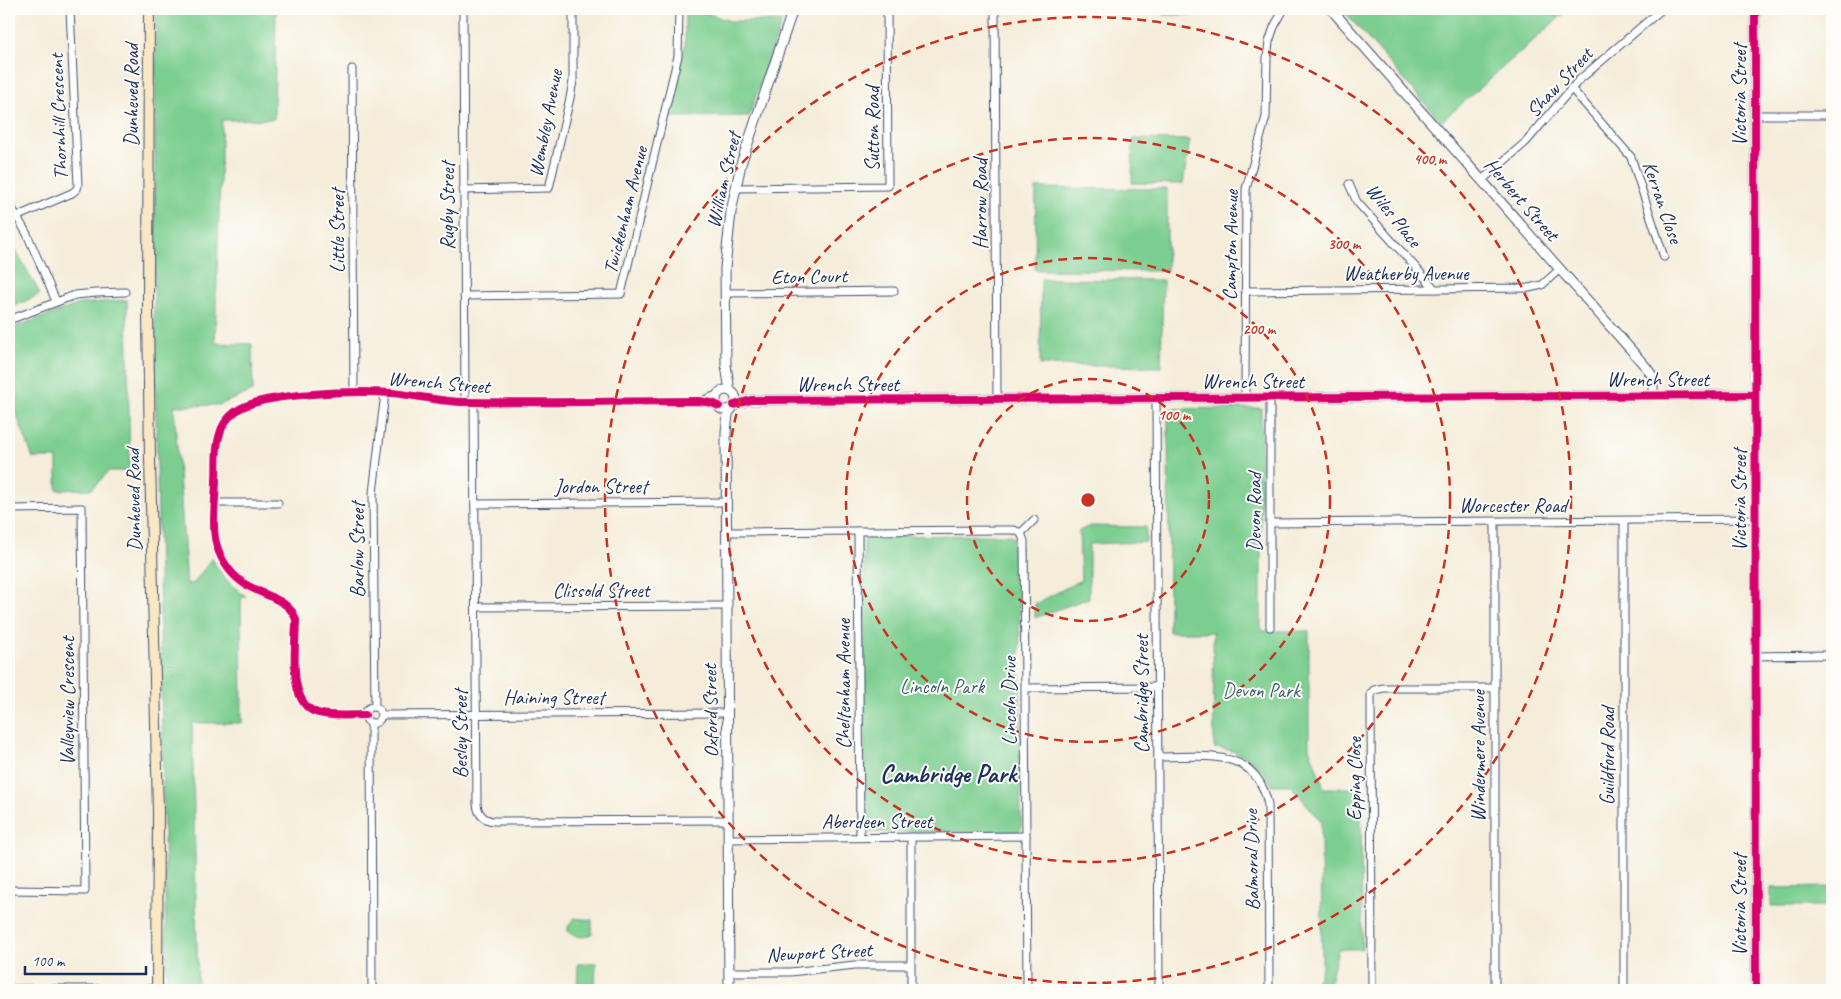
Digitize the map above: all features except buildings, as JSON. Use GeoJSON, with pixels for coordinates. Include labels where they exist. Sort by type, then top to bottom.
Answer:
{"type":"FeatureCollection","features":[{"type":"Feature","properties":{"kind":"main road","name":"Dunheved Road"},"geometry":{"type":"LineString","coordinates":[[149,9],[148,312],[158,813],[158,990]]}},
{"type":"Feature","properties":{"kind":"street","name":"Thornhill Crescent"},"geometry":{"type":"LineString","coordinates":[[18,216],[72,193],[77,189],[70,9]]}},
{"type":"Feature","properties":{"kind":"street","name":"Rugby Street"},"geometry":{"type":"LineString","coordinates":[[463,9],[465,402]]}},
{"type":"Feature","properties":{"kind":"street","name":"Wembley Avenue"},"geometry":{"type":"LineString","coordinates":[[463,190],[549,188],[570,98],[573,9]]}},
{"type":"Feature","properties":{"kind":"street","name":"Twickenham Avenue"},"geometry":{"type":"LineString","coordinates":[[464,296],[621,294],[678,56],[679,9]]}},
{"type":"Feature","properties":{"kind":"street","name":"William Street"},"geometry":{"type":"LineString","coordinates":[[726,400],[726,247],[736,188],[749,141],[793,9]]}},
{"type":"Feature","properties":{"kind":"street","name":"Sutton Road"},"geometry":{"type":"LineString","coordinates":[[736,188],[888,186],[887,9]]}},
{"type":"Feature","properties":{"kind":"street","name":"Harrow Road"},"geometry":{"type":"LineString","coordinates":[[996,9],[998,399]]}},
{"type":"Feature","properties":{"kind":"street","name":"Campton Avenue"},"geometry":{"type":"LineString","coordinates":[[1246,398],[1246,189],[1266,117],[1269,42],[1274,27],[1284,9]]}},
{"type":"Feature","properties":{"kind":"street","name":"Herbert Street"},"geometry":{"type":"LineString","coordinates":[[1331,9],[1650,371],[1653,377],[1654,395]]}},
{"type":"Feature","properties":{"kind":"street","name":"Shaw Street"},"geometry":{"type":"LineString","coordinates":[[1482,180],[1526,142],[1571,88],[1662,9]]}},
{"type":"Feature","properties":{"kind":"street","name":"Victoria Street"},"geometry":{"type":"LineString","coordinates":[[1754,9],[1756,990]]}},
{"type":"Feature","properties":{"kind":"street","name":"Little Street"},"geometry":{"type":"LineString","coordinates":[[352,68],[354,393]]}},
{"type":"Feature","properties":{"kind":"street","name":"Kerran Close"},"geometry":{"type":"LineString","coordinates":[[1571,88],[1631,157],[1664,257]]}},
{"type":"Feature","properties":{"kind":"street"},"geometry":{"type":"LineString","coordinates":[[1755,115],[1832,115]]}},
{"type":"Feature","properties":{"kind":"street","name":"Wiles Place"},"geometry":{"type":"LineString","coordinates":[[1349,184],[1357,202],[1435,288]]}},
{"type":"Feature","properties":{"kind":"street"},"geometry":{"type":"LineString","coordinates":[[9,203],[18,216],[56,302]]}},
{"type":"Feature","properties":{"kind":"street","name":"Weatherby Avenue"},"geometry":{"type":"LineString","coordinates":[[1245,291],[1532,288],[1542,285],[1560,269]]}},
{"type":"Feature","properties":{"kind":"street","name":"Eton Court"},"geometry":{"type":"LineString","coordinates":[[725,293],[894,291]]}},
{"type":"Feature","properties":{"kind":"street"},"geometry":{"type":"LineString","coordinates":[[9,320],[56,302],[87,293],[125,292]]}},
{"type":"Feature","properties":{"kind":"street","name":"Wrench Street"},"geometry":{"type":"LineString","coordinates":[[215,503],[219,436],[227,420],[239,408],[255,402],[296,396],[384,393],[438,401],[465,402],[699,401],[712,403],[726,400],[1755,395]]}},
{"type":"Feature","properties":{"kind":"street","name":"Barlow Street"},"geometry":{"type":"LineString","coordinates":[[374,707],[373,493],[384,393]]}},
{"type":"Feature","properties":{"kind":"street","name":"Cambridge Street"},"geometry":{"type":"LineString","coordinates":[[1156,398],[1159,990]]}},
{"type":"Feature","properties":{"kind":"street","name":"Devon Road"},"geometry":{"type":"LineString","coordinates":[[1270,398],[1270,627]]}},
{"type":"Feature","properties":{"kind":"street","name":"Oxford Street"},"geometry":{"type":"LineString","coordinates":[[726,400],[728,414],[726,432],[729,990]]}},
{"type":"Feature","properties":{"kind":"street","name":"Besley Street"},"geometry":{"type":"LineString","coordinates":[[474,402],[478,812],[485,819],[494,821],[729,820]]}},
{"type":"Feature","properties":{"kind":"street","name":"Jordon Street"},"geometry":{"type":"LineString","coordinates":[[475,504],[727,502]]}},
{"type":"Feature","properties":{"kind":"street"},"geometry":{"type":"LineString","coordinates":[[278,503],[215,503],[215,538],[224,562],[242,582],[286,605],[294,614],[296,620],[296,687],[302,702],[311,710],[320,714],[365,715]]}},
{"type":"Feature","properties":{"kind":"street","name":"Valleyview Crescent"},"geometry":{"type":"LineString","coordinates":[[9,509],[82,508],[85,891],[9,890]]}},
{"type":"Feature","properties":{"kind":"street","name":"Worcester Road"},"geometry":{"type":"LineString","coordinates":[[1270,523],[1756,519]]}},
{"type":"Feature","properties":{"kind":"street"},"geometry":{"type":"LineString","coordinates":[[727,532],[1007,530],[1021,533],[1034,520]]}},
{"type":"Feature","properties":{"kind":"street","name":"Guildford Road"},"geometry":{"type":"LineString","coordinates":[[1624,521],[1624,990]]}},
{"type":"Feature","properties":{"kind":"street","name":"Windermere Avenue"},"geometry":{"type":"LineString","coordinates":[[1495,522],[1495,990]]}},
{"type":"Feature","properties":{"kind":"street","name":"Cheltenham Avenue"},"geometry":{"type":"LineString","coordinates":[[858,531],[860,837]]}},
{"type":"Feature","properties":{"kind":"street","name":"Lincoln Drive"},"geometry":{"type":"LineString","coordinates":[[1021,533],[1024,541],[1027,990]]}},
{"type":"Feature","properties":{"kind":"street","name":"Clissold Street"},"geometry":{"type":"LineString","coordinates":[[476,607],[727,606]]}},
{"type":"Feature","properties":{"kind":"street"},"geometry":{"type":"LineString","coordinates":[[1756,656],[1832,655]]}},
{"type":"Feature","properties":{"kind":"street"},"geometry":{"type":"LineString","coordinates":[[1025,688],[1157,687]]}},
{"type":"Feature","properties":{"kind":"street","name":"Epping Close"},"geometry":{"type":"LineString","coordinates":[[1372,990],[1371,692],[1384,688],[1494,688]]}},
{"type":"Feature","properties":{"kind":"street"},"geometry":{"type":"LineString","coordinates":[[365,715],[368,709],[374,707],[379,710],[381,715],[378,721],[371,723]]}},
{"type":"Feature","properties":{"kind":"street","name":"Haining Street"},"geometry":{"type":"LineString","coordinates":[[381,715],[728,713]]}},
{"type":"Feature","properties":{"kind":"street"},"geometry":{"type":"LineString","coordinates":[[365,715],[366,719],[371,723]]}},
{"type":"Feature","properties":{"kind":"street"},"geometry":{"type":"LineString","coordinates":[[371,723],[372,990]]}},
{"type":"Feature","properties":{"kind":"street","name":"Balmoral Drive"},"geometry":{"type":"LineString","coordinates":[[1158,757],[1214,756],[1234,760],[1247,767],[1262,784],[1268,805],[1269,990]]}},
{"type":"Feature","properties":{"kind":"street","name":"Aberdeen Street"},"geometry":{"type":"LineString","coordinates":[[728,838],[1026,836]]}},
{"type":"Feature","properties":{"kind":"street"},"geometry":{"type":"LineString","coordinates":[[910,837],[911,990]]}},
{"type":"Feature","properties":{"kind":"street","name":"Newport Street"},"geometry":{"type":"LineString","coordinates":[[729,972],[790,972],[855,965],[910,965]]}},
{"type":"Feature","properties":{"kind":"street"},"geometry":{"type":"LineString","coordinates":[[9,990],[151,990]]}},
{"type":"Feature","properties":{"kind":"green space"},"geometry":{"type":"Polygon","coordinates":[[[156,9],[276,9],[274,119],[222,120],[215,343],[252,344],[253,391],[219,405],[174,406],[187,584],[194,583],[212,558],[226,580],[246,596],[241,599],[242,723],[192,723],[198,990],[167,990],[154,310],[156,9]]]}},
{"type":"Feature","properties":{"kind":"green space"},"geometry":{"type":"Polygon","coordinates":[[[685,9],[695,9],[730,21],[782,21],[749,116],[668,117],[685,46],[685,9]]]}},
{"type":"Feature","properties":{"kind":"green space"},"geometry":{"type":"Polygon","coordinates":[[[1164,9],[1198,9],[1198,15],[1164,15],[1164,9]]]}},
{"type":"Feature","properties":{"kind":"green space"},"geometry":{"type":"Polygon","coordinates":[[[1342,9],[1569,9],[1441,122],[1342,9]]]}},
{"type":"Feature","properties":{"kind":"green space"},"geometry":{"type":"Polygon","coordinates":[[[1133,139],[1190,140],[1183,184],[1132,183],[1133,139]]]}},
{"type":"Feature","properties":{"kind":"green space"},"geometry":{"type":"Polygon","coordinates":[[[1036,188],[1167,189],[1167,271],[1035,270],[1036,188]]]}},
{"type":"Feature","properties":{"kind":"green space"},"geometry":{"type":"Polygon","coordinates":[[[9,237],[40,294],[9,309],[9,237]]]}},
{"type":"Feature","properties":{"kind":"green space"},"geometry":{"type":"Polygon","coordinates":[[[1041,279],[1163,280],[1161,367],[1040,365],[1041,279]]]}},
{"type":"Feature","properties":{"kind":"green space"},"geometry":{"type":"Polygon","coordinates":[[[127,300],[130,471],[109,471],[92,489],[57,490],[57,458],[33,458],[9,395],[9,329],[80,304],[127,300]]]}},
{"type":"Feature","properties":{"kind":"green space","name":"Devon Park"},"geometry":{"type":"Polygon","coordinates":[[[1261,408],[1261,631],[1309,631],[1309,748],[1324,788],[1361,788],[1362,949],[1338,949],[1328,990],[1303,990],[1304,987],[1315,986],[1322,968],[1321,821],[1290,785],[1272,785],[1261,770],[1248,759],[1232,751],[1214,748],[1213,632],[1169,632],[1168,409],[1261,408]]]}},
{"type":"Feature","properties":{"kind":"green space"},"geometry":{"type":"Polygon","coordinates":[[[1090,526],[1146,527],[1146,542],[1089,544],[1089,598],[1035,618],[1035,604],[1081,580],[1079,531],[1090,526]]]}},
{"type":"Feature","properties":{"kind":"green space","name":"Lincoln Park"},"geometry":{"type":"Polygon","coordinates":[[[1009,535],[1017,539],[1019,547],[1021,829],[1018,832],[869,832],[865,825],[864,540],[870,536],[1009,535]]]}},
{"type":"Feature","properties":{"kind":"green space"},"geometry":{"type":"Polygon","coordinates":[[[1832,887],[1832,906],[1771,906],[1771,888],[1832,887]]]}},
{"type":"Feature","properties":{"kind":"green space"},"geometry":{"type":"Polygon","coordinates":[[[574,918],[592,920],[592,934],[580,937],[568,931],[568,927],[574,918]]]}},
{"type":"Feature","properties":{"kind":"green space"},"geometry":{"type":"Polygon","coordinates":[[[578,963],[596,963],[595,990],[577,990],[578,963]]]}},
{"type":"Feature","properties":{"kind":"waterway"},"geometry":{"type":"LineString","coordinates":[[1828,9],[1832,13]]}},
{"type":"Feature","properties":{"kind":"cycle path"},"geometry":{"type":"LineString","coordinates":[[1755,9],[1756,990]]}},
{"type":"Feature","properties":{"kind":"cycle path"},"geometry":{"type":"LineString","coordinates":[[365,715],[329,715],[318,713],[308,707],[301,698],[297,686],[295,673],[296,620],[293,613],[281,602],[242,582],[232,573],[221,557],[214,531],[217,452],[221,430],[232,414],[247,405],[265,400],[310,394],[356,392],[391,393],[456,402],[699,401],[719,406]]}},
{"type":"Feature","properties":{"kind":"cycle path"},"geometry":{"type":"LineString","coordinates":[[734,405],[751,400],[1755,395]]}},
{"type":"Feature","properties":{"kind":"district","name":"Cambridge Park"},"geometry":{"type":"Point","coordinates":[948,773]}}]}
